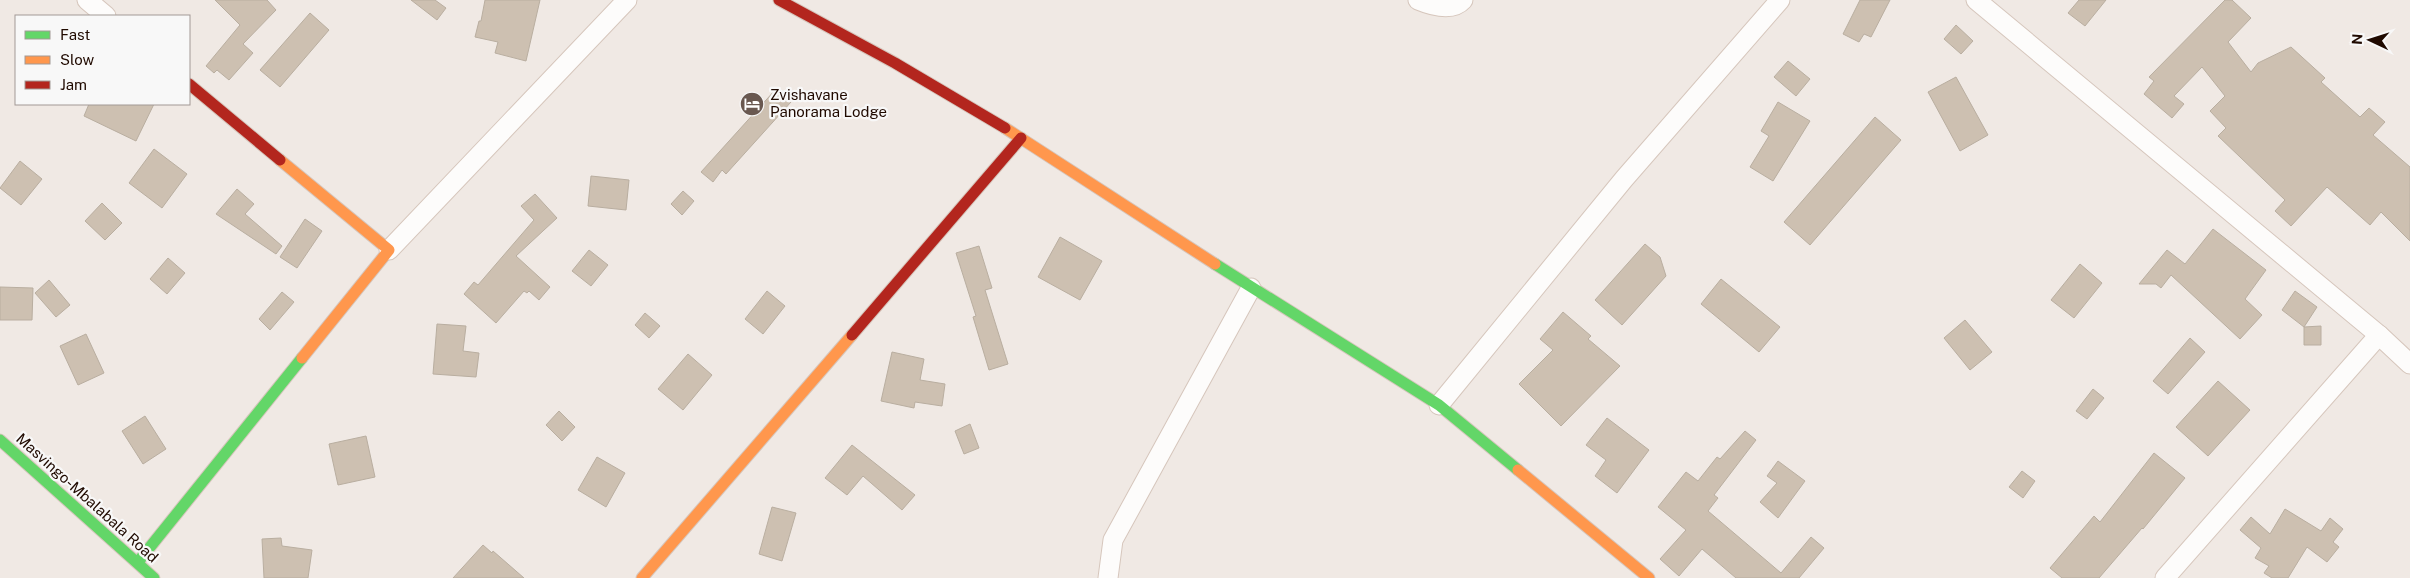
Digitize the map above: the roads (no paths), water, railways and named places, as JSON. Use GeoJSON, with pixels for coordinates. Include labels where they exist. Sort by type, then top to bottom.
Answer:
{"type":"FeatureCollection","features":[{"type":"Feature","properties":{"kind":"main road"},"geometry":{"type":"LineString","coordinates":[[779,0],[895,63],[1021,138],[1251,288],[1439,405],[1649,578]]}},
{"type":"Feature","properties":{"kind":"main road"},"geometry":{"type":"LineString","coordinates":[[138,562],[389,250],[190,85]]}},
{"type":"Feature","properties":{"kind":"main road"},"geometry":{"type":"LineString","coordinates":[[642,578],[1021,138]]}},
{"type":"Feature","properties":{"kind":"main road","name":"Masvingo-Mbalabala Road"},"geometry":{"type":"LineString","coordinates":[[0,440],[154,578]]}},
{"type":"Feature","properties":{"kind":"street"},"geometry":{"type":"LineString","coordinates":[[87,0],[105,15]]}},
{"type":"Feature","properties":{"kind":"street"},"geometry":{"type":"LineString","coordinates":[[389,250],[628,0]]}},
{"type":"Feature","properties":{"kind":"street"},"geometry":{"type":"LineString","coordinates":[[1418,0],[1440,7],[1460,3],[1463,0]]}},
{"type":"Feature","properties":{"kind":"street"},"geometry":{"type":"LineString","coordinates":[[1439,405],[1624,179],[1780,0]]}},
{"type":"Feature","properties":{"kind":"street"},"geometry":{"type":"LineString","coordinates":[[1976,0],[2379,335],[2410,364]]}},
{"type":"Feature","properties":{"kind":"street"},"geometry":{"type":"LineString","coordinates":[[1108,578],[1113,540],[1251,288]]}},
{"type":"Feature","properties":{"kind":"street"},"geometry":{"type":"LineString","coordinates":[[2165,578],[2379,335]]}},
{"type":"Feature","properties":{"kind":"place","name":"Zvishavane Panorama Lodge"},"geometry":{"type":"Point","coordinates":[752,104]}}]}
